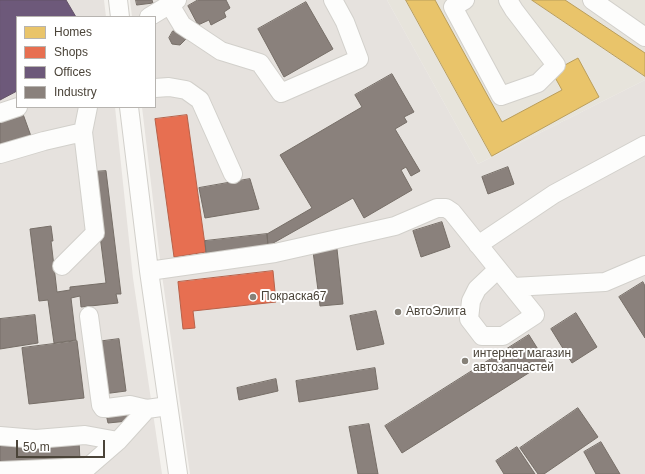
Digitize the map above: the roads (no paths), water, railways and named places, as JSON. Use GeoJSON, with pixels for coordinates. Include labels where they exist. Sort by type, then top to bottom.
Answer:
{"type":"FeatureCollection","features":[{"type":"Feature","properties":{"kind":"street"},"geometry":{"type":"LineString","coordinates":[[118,0],[120,16]]}},
{"type":"Feature","properties":{"kind":"street"},"geometry":{"type":"LineString","coordinates":[[151,16],[174,2],[182,25],[220,51],[260,63],[281,93],[359,59],[345,22],[333,0]]}},
{"type":"Feature","properties":{"kind":"street"},"geometry":{"type":"LineString","coordinates":[[465,0],[453,7],[501,96],[538,83],[556,65],[508,0]]}},
{"type":"Feature","properties":{"kind":"street"},"geometry":{"type":"LineString","coordinates":[[592,0],[645,37]]}},
{"type":"Feature","properties":{"kind":"street"},"geometry":{"type":"LineString","coordinates":[[156,88],[169,87],[186,90],[200,100],[233,174]]}},
{"type":"Feature","properties":{"kind":"street"},"geometry":{"type":"LineString","coordinates":[[0,113],[16,108]]}},
{"type":"Feature","properties":{"kind":"street"},"geometry":{"type":"LineString","coordinates":[[62,266],[94,233],[83,132],[88,108]]}},
{"type":"Feature","properties":{"kind":"street"},"geometry":{"type":"LineString","coordinates":[[129,108],[149,271],[178,474]]}},
{"type":"Feature","properties":{"kind":"street"},"geometry":{"type":"LineString","coordinates":[[0,154],[44,141],[83,132]]}},
{"type":"Feature","properties":{"kind":"street"},"geometry":{"type":"LineString","coordinates":[[478,245],[554,194],[645,145]]}},
{"type":"Feature","properties":{"kind":"street"},"geometry":{"type":"LineString","coordinates":[[149,271],[274,253],[395,226],[437,208],[446,208],[452,212],[478,245],[498,269],[513,287],[535,315],[503,336],[482,336],[469,319],[471,301],[477,289],[498,269]]}},
{"type":"Feature","properties":{"kind":"street"},"geometry":{"type":"LineString","coordinates":[[513,287],[605,282],[645,265]]}},
{"type":"Feature","properties":{"kind":"street"},"geometry":{"type":"LineString","coordinates":[[89,316],[100,405],[103,408],[130,405],[148,409],[168,406]]}},
{"type":"Feature","properties":{"kind":"street"},"geometry":{"type":"LineString","coordinates":[[0,471],[88,471],[148,409]]}},
{"type":"Feature","properties":{"kind":"street"},"geometry":{"type":"LineString","coordinates":[[0,436],[36,439],[85,435],[118,441]]}},
{"type":"Feature","properties":{"kind":"place","name":"Покраска67"},"geometry":{"type":"Point","coordinates":[253,297]}},
{"type":"Feature","properties":{"kind":"place","name":"АвтоЭлита"},"geometry":{"type":"Point","coordinates":[398,312]}},
{"type":"Feature","properties":{"kind":"place","name":"интернет магазин автозапчастей"},"geometry":{"type":"Point","coordinates":[465,361]}}]}
